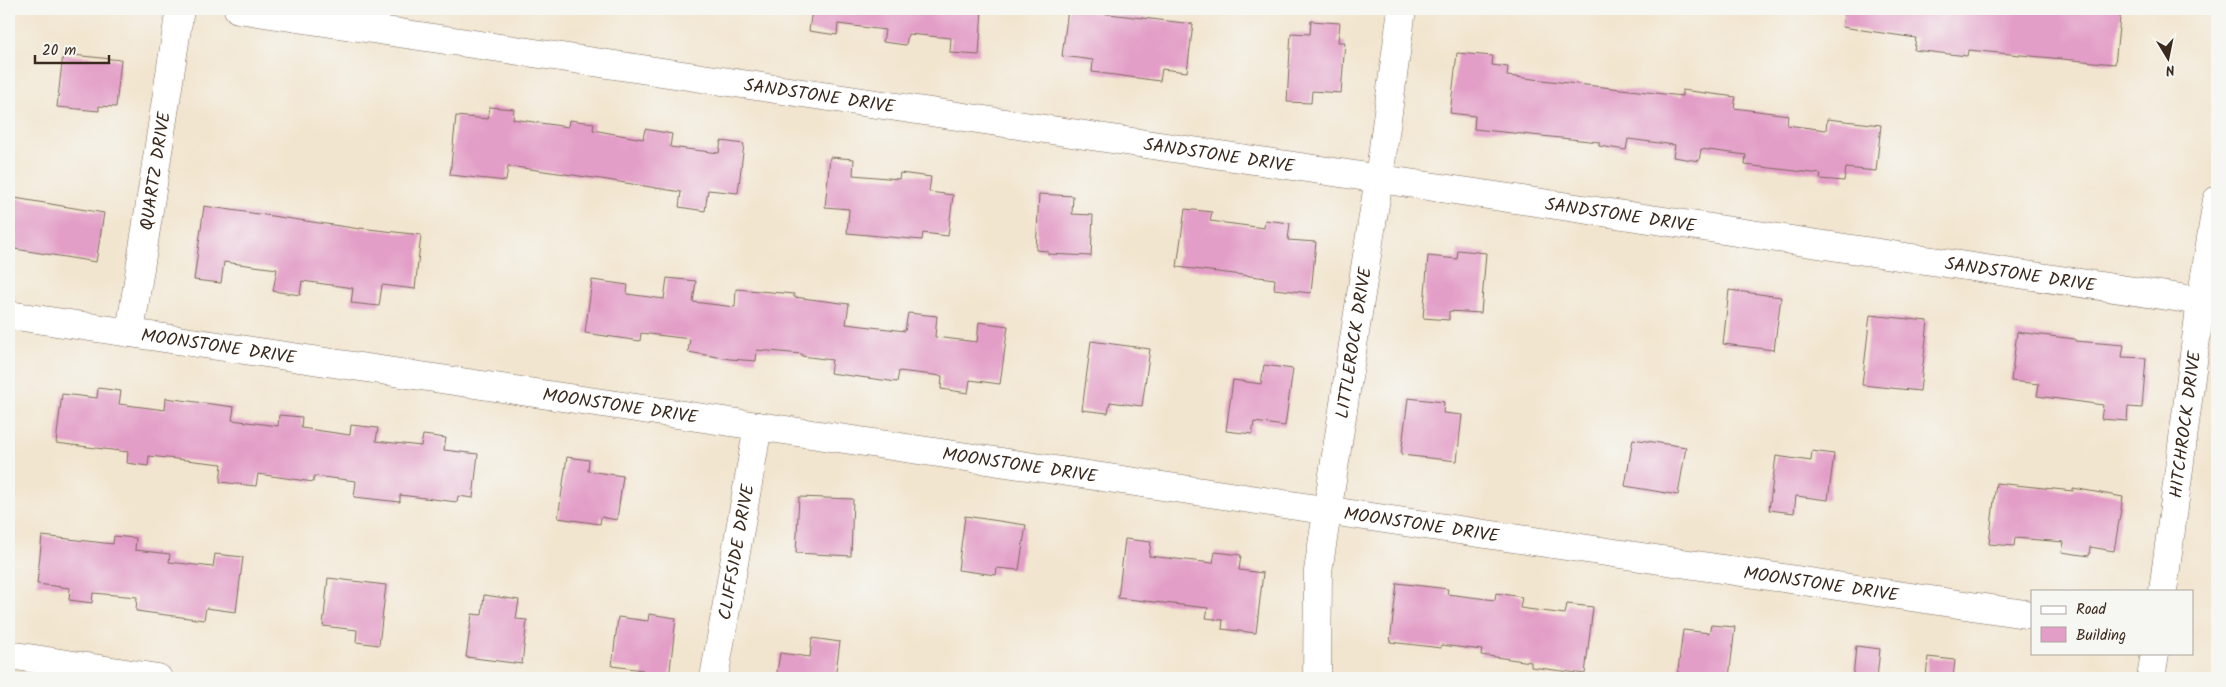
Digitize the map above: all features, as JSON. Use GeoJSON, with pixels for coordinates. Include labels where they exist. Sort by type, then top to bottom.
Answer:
{"type":"FeatureCollection","features":[{"type":"Feature","properties":{"kind":"street","name":"QUARTZ DRIVE"},"geometry":{"type":"LineString","coordinates":[[130,333],[180,9]]}},
{"type":"Feature","properties":{"kind":"street","name":"SANDSTONE DRIVE"},"geometry":{"type":"LineString","coordinates":[[238,9],[2201,300]]}},
{"type":"Feature","properties":{"kind":"street","name":"LITTLEROCK DRIVE"},"geometry":{"type":"LineString","coordinates":[[1317,678],[1318,570],[1379,178],[1402,9]]}},
{"type":"Feature","properties":{"kind":"street","name":"HITCHROCK DRIVE"},"geometry":{"type":"LineString","coordinates":[[2163,590],[2201,300],[2217,200]]}},
{"type":"Feature","properties":{"kind":"street","name":"MOONSTONE DRIVE"},"geometry":{"type":"LineString","coordinates":[[9,315],[2031,615]]}},
{"type":"Feature","properties":{"kind":"street","name":"CLIFFSIDE DRIVE"},"geometry":{"type":"LineString","coordinates":[[714,678],[758,426]]}},
{"type":"Feature","properties":{"kind":"street"},"geometry":{"type":"LineString","coordinates":[[2151,678],[2155,654]]}},
{"type":"Feature","properties":{"kind":"street"},"geometry":{"type":"LineString","coordinates":[[9,655],[158,678]]}},
{"type":"Feature","properties":{"kind":"building"},"geometry":{"type":"Polygon","coordinates":[[[812,9],[982,9],[979,55],[950,53],[951,38],[908,34],[906,45],[883,42],[885,30],[838,24],[837,35],[809,31],[812,9]]]}},
{"type":"Feature","properties":{"kind":"building"},"geometry":{"type":"Polygon","coordinates":[[[1068,9],[1092,9],[1092,12],[1193,24],[1187,72],[1162,69],[1160,81],[1092,72],[1093,60],[1062,56],[1068,9]]]}},
{"type":"Feature","properties":{"kind":"building"},"geometry":{"type":"Polygon","coordinates":[[[1845,9],[2121,9],[2115,64],[1968,50],[1967,56],[1914,50],[1916,38],[1842,27],[1845,9]]]}},
{"type":"Feature","properties":{"kind":"building"},"geometry":{"type":"Polygon","coordinates":[[[1311,21],[1340,23],[1338,42],[1345,42],[1341,93],[1312,91],[1311,103],[1287,102],[1291,33],[1310,34],[1311,21]]]}},
{"type":"Feature","properties":{"kind":"building"},"geometry":{"type":"Polygon","coordinates":[[[1457,53],[1493,56],[1492,65],[1508,67],[1507,76],[1682,96],[1682,90],[1736,97],[1734,108],[1788,115],[1787,125],[1826,130],[1827,119],[1881,125],[1876,171],[1846,168],[1844,181],[1820,179],[1821,174],[1745,165],[1746,155],[1701,149],[1699,161],[1673,157],[1675,145],[1628,139],[1626,150],[1599,146],[1599,142],[1474,129],[1475,116],[1450,113],[1457,53]]]}},
{"type":"Feature","properties":{"kind":"building"},"geometry":{"type":"Polygon","coordinates":[[[63,54],[121,60],[116,107],[99,106],[99,111],[57,107],[63,54]]]}},
{"type":"Feature","properties":{"kind":"building"},"geometry":{"type":"Polygon","coordinates":[[[490,107],[514,109],[513,119],[568,127],[569,120],[594,123],[593,130],[643,139],[645,129],[672,134],[670,147],[719,153],[721,141],[744,144],[738,193],[708,190],[705,211],[679,207],[681,192],[601,179],[508,166],[506,181],[450,175],[456,116],[488,119],[490,107]]]}},
{"type":"Feature","properties":{"kind":"building"},"geometry":{"type":"Polygon","coordinates":[[[830,157],[854,159],[853,175],[899,179],[900,173],[931,177],[929,192],[953,195],[948,236],[923,233],[922,240],[847,233],[849,209],[825,207],[830,157]]]}},
{"type":"Feature","properties":{"kind":"building"},"geometry":{"type":"Polygon","coordinates":[[[1039,194],[1073,196],[1072,214],[1093,215],[1091,256],[1048,254],[1048,251],[1036,250],[1039,194]]]}},
{"type":"Feature","properties":{"kind":"building"},"geometry":{"type":"Polygon","coordinates":[[[9,197],[104,213],[96,262],[9,248],[9,197]]]}},
{"type":"Feature","properties":{"kind":"building"},"geometry":{"type":"Polygon","coordinates":[[[204,206],[360,229],[421,235],[415,289],[382,285],[379,306],[351,303],[353,288],[302,281],[300,295],[273,291],[277,269],[224,262],[221,283],[194,280],[204,206]]]}},
{"type":"Feature","properties":{"kind":"building"},"geometry":{"type":"Polygon","coordinates":[[[1185,209],[1212,212],[1210,221],[1264,228],[1265,220],[1290,223],[1288,240],[1316,242],[1311,293],[1274,289],[1275,279],[1177,267],[1185,209]]]}},
{"type":"Feature","properties":{"kind":"building"},"geometry":{"type":"Polygon","coordinates":[[[1458,250],[1486,253],[1481,313],[1449,311],[1449,320],[1423,318],[1428,256],[1457,259],[1458,250]]]}},
{"type":"Feature","properties":{"kind":"building"},"geometry":{"type":"Polygon","coordinates":[[[667,278],[696,281],[693,302],[735,307],[736,289],[794,294],[794,297],[849,304],[846,324],[905,331],[908,313],[937,316],[935,337],[977,342],[979,322],[1008,326],[1000,384],[970,380],[968,393],[941,389],[942,376],[899,371],[897,382],[830,373],[832,360],[802,356],[802,354],[757,350],[756,361],[730,359],[688,352],[690,339],[641,333],[640,341],[585,333],[592,280],[628,285],[627,294],[664,299],[667,278]]]}},
{"type":"Feature","properties":{"kind":"building"},"geometry":{"type":"Polygon","coordinates":[[[1729,290],[1781,297],[1774,350],[1723,344],[1729,290]]]}},
{"type":"Feature","properties":{"kind":"building"},"geometry":{"type":"Polygon","coordinates":[[[1870,315],[1928,321],[1920,391],[1862,385],[1870,315]]]}},
{"type":"Feature","properties":{"kind":"building"},"geometry":{"type":"Polygon","coordinates":[[[2017,332],[2075,339],[2075,341],[2124,345],[2122,357],[2146,358],[2142,408],[2128,407],[2127,421],[2101,419],[2103,405],[2037,396],[2039,384],[2011,381],[2017,332]]]}},
{"type":"Feature","properties":{"kind":"building"},"geometry":{"type":"Polygon","coordinates":[[[1091,341],[1150,349],[1142,406],[1110,402],[1108,413],[1082,410],[1091,341]]]}},
{"type":"Feature","properties":{"kind":"building"},"geometry":{"type":"Polygon","coordinates":[[[1264,365],[1293,369],[1285,426],[1254,422],[1252,434],[1226,431],[1233,380],[1261,384],[1264,365]]]}},
{"type":"Feature","properties":{"kind":"building"},"geometry":{"type":"Polygon","coordinates":[[[98,388],[121,391],[119,404],[165,410],[166,398],[234,407],[232,420],[278,426],[279,415],[302,417],[301,428],[350,435],[351,425],[378,428],[376,441],[421,446],[423,435],[446,438],[444,450],[478,454],[473,498],[458,496],[457,502],[400,495],[400,502],[354,497],[356,481],[314,476],[313,482],[258,474],[256,486],[220,482],[222,464],[149,456],[148,466],[127,463],[128,452],[56,443],[62,394],[97,398],[98,388]]]}},
{"type":"Feature","properties":{"kind":"building"},"geometry":{"type":"Polygon","coordinates":[[[1408,398],[1444,402],[1443,413],[1462,415],[1457,461],[1401,455],[1408,398]]]}},
{"type":"Feature","properties":{"kind":"building"},"geometry":{"type":"Polygon","coordinates":[[[1633,439],[1686,447],[1678,495],[1625,486],[1633,439]]]}},
{"type":"Feature","properties":{"kind":"building"},"geometry":{"type":"Polygon","coordinates":[[[1812,451],[1834,454],[1828,500],[1796,496],[1794,513],[1769,510],[1776,456],[1811,461],[1812,451]]]}},
{"type":"Feature","properties":{"kind":"building"},"geometry":{"type":"Polygon","coordinates":[[[567,457],[589,460],[588,471],[623,476],[617,520],[601,517],[600,524],[558,518],[567,457]]]}},
{"type":"Feature","properties":{"kind":"building"},"geometry":{"type":"Polygon","coordinates":[[[1996,483],[2073,491],[2073,488],[2123,497],[2114,551],[2090,547],[2089,556],[2062,552],[2064,542],[2015,538],[2014,546],[1989,544],[1996,483]]]}},
{"type":"Feature","properties":{"kind":"building"},"geometry":{"type":"Polygon","coordinates":[[[799,497],[853,499],[851,556],[796,553],[799,497]]]}},
{"type":"Feature","properties":{"kind":"building"},"geometry":{"type":"Polygon","coordinates":[[[965,516],[1026,525],[1019,570],[997,568],[996,575],[958,570],[965,516]]]}},
{"type":"Feature","properties":{"kind":"building"},"geometry":{"type":"Polygon","coordinates":[[[42,536],[113,544],[114,536],[136,538],[135,550],[170,554],[169,562],[213,567],[215,554],[243,557],[236,612],[206,608],[204,620],[136,611],[137,597],[93,593],[92,603],[69,600],[70,588],[37,584],[42,536]]]}},
{"type":"Feature","properties":{"kind":"building"},"geometry":{"type":"Polygon","coordinates":[[[1125,539],[1151,542],[1149,556],[1213,563],[1215,552],[1241,555],[1239,570],[1263,573],[1256,633],[1222,629],[1223,620],[1206,618],[1208,608],[1118,598],[1125,539]]]}},
{"type":"Feature","properties":{"kind":"building"},"geometry":{"type":"Polygon","coordinates":[[[328,578],[386,585],[379,645],[356,642],[357,630],[323,626],[328,578]]]}},
{"type":"Feature","properties":{"kind":"building"},"geometry":{"type":"Polygon","coordinates":[[[1397,583],[1448,589],[1447,594],[1495,600],[1496,593],[1522,597],[1520,608],[1565,614],[1567,604],[1593,607],[1585,674],[1531,667],[1531,662],[1481,655],[1482,650],[1441,645],[1441,648],[1390,642],[1397,583]]]}},
{"type":"Feature","properties":{"kind":"building"},"geometry":{"type":"Polygon","coordinates":[[[484,595],[519,600],[516,619],[527,620],[522,664],[466,657],[472,614],[482,615],[484,595]]]}},
{"type":"Feature","properties":{"kind":"building"},"geometry":{"type":"Polygon","coordinates":[[[649,614],[676,618],[669,678],[642,678],[643,670],[612,666],[618,617],[648,621],[649,614]]]}},
{"type":"Feature","properties":{"kind":"building"},"geometry":{"type":"Polygon","coordinates":[[[1711,625],[1735,627],[1729,678],[1677,678],[1683,630],[1709,633],[1711,625]]]}},
{"type":"Feature","properties":{"kind":"building"},"geometry":{"type":"Polygon","coordinates":[[[812,638],[840,642],[835,678],[776,678],[780,653],[810,657],[812,638]]]}},
{"type":"Feature","properties":{"kind":"building"},"geometry":{"type":"Polygon","coordinates":[[[1856,646],[1880,649],[1877,678],[1853,678],[1856,646]]]}},
{"type":"Feature","properties":{"kind":"building"},"geometry":{"type":"Polygon","coordinates":[[[1928,657],[1955,660],[1953,678],[1926,678],[1928,657]]]}}]}
